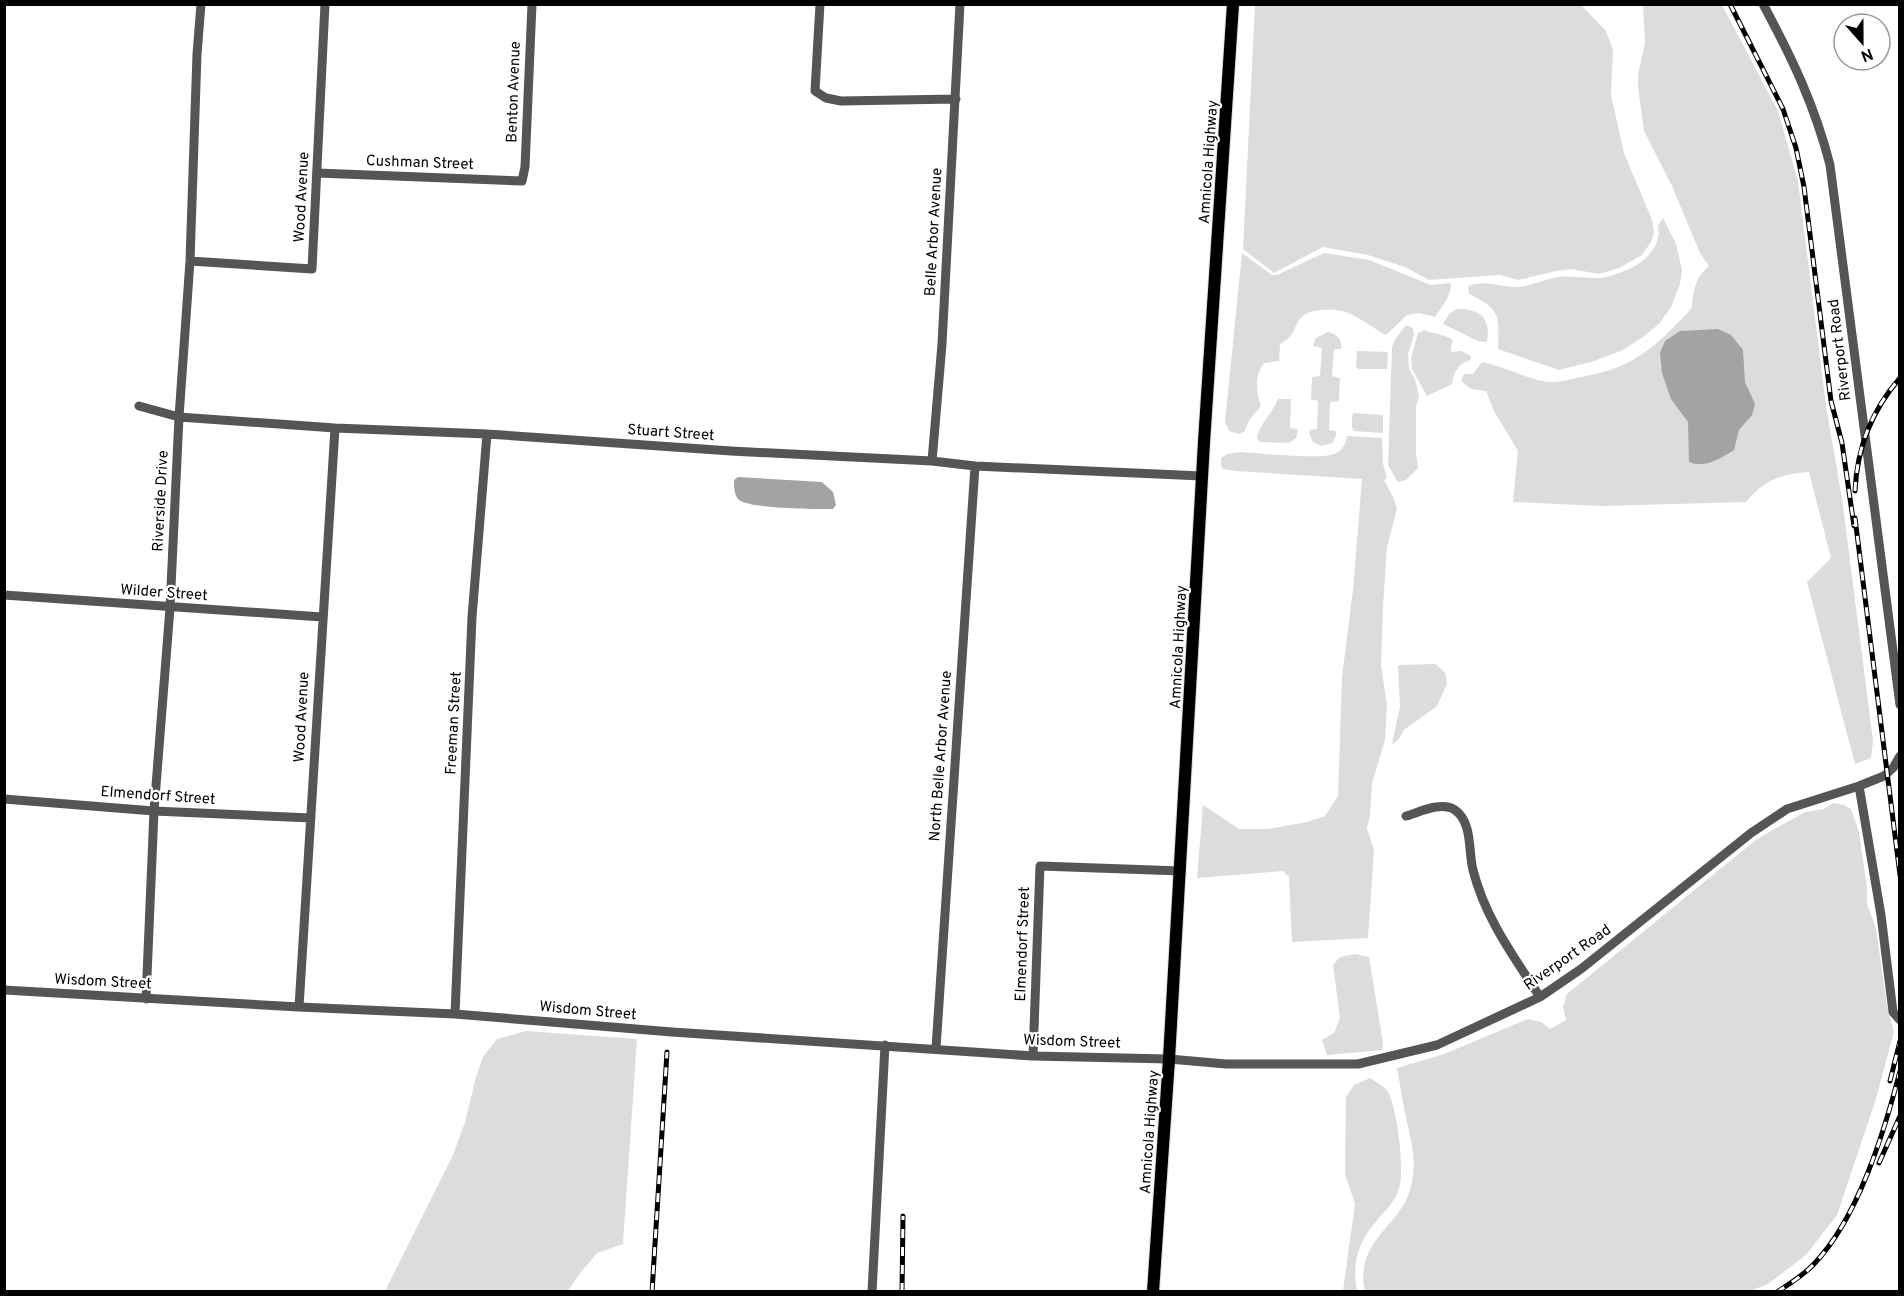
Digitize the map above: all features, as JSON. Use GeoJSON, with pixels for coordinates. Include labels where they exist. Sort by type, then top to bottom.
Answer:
{"type":"FeatureCollection","features":[{"type":"Feature","properties":{"kind":"main road","name":"Amnicola Highway"},"geometry":{"type":"LineString","coordinates":[[1153,1292],[1181,871],[1202,476],[1233,4]]}},
{"type":"Feature","properties":{"kind":"street","name":"Riverside Drive"},"geometry":{"type":"LineString","coordinates":[[146,999],[154,811],[170,608],[179,417],[190,261],[197,54],[201,4]]}},
{"type":"Feature","properties":{"kind":"street","name":"Wood Avenue"},"geometry":{"type":"LineString","coordinates":[[190,261],[312,269],[325,4]]}},
{"type":"Feature","properties":{"kind":"street","name":"Benton Avenue"},"geometry":{"type":"LineString","coordinates":[[522,181],[525,167],[532,4]]}},
{"type":"Feature","properties":{"kind":"street"},"geometry":{"type":"LineString","coordinates":[[820,4],[815,91],[826,98],[841,101],[956,99]]}},
{"type":"Feature","properties":{"kind":"street","name":"Belle Arbor Avenue"},"geometry":{"type":"LineString","coordinates":[[932,461],[942,344],[960,4]]}},
{"type":"Feature","properties":{"kind":"street","name":"Riverport Road"},"geometry":{"type":"LineString","coordinates":[[1763,4],[1790,53],[1810,99],[1830,165],[1899,705]]}},
{"type":"Feature","properties":{"kind":"street","name":"Cushman Street"},"geometry":{"type":"LineString","coordinates":[[317,172],[522,181]]}},
{"type":"Feature","properties":{"kind":"street","name":"Stuart Street"},"geometry":{"type":"LineString","coordinates":[[139,406],[179,417],[334,428],[488,434],[730,451],[932,461],[975,466],[1202,476]]}},
{"type":"Feature","properties":{"kind":"street","name":"Wood Avenue"},"geometry":{"type":"LineString","coordinates":[[299,1007],[334,428]]}},
{"type":"Feature","properties":{"kind":"street","name":"Freeman Street"},"geometry":{"type":"LineString","coordinates":[[455,1014],[472,617],[488,434]]}},
{"type":"Feature","properties":{"kind":"street","name":"North Belle Arbor Avenue"},"geometry":{"type":"LineString","coordinates":[[936,1048],[975,466]]}},
{"type":"Feature","properties":{"kind":"street","name":"Wilder Street"},"geometry":{"type":"LineString","coordinates":[[4,595],[322,618]]}},
{"type":"Feature","properties":{"kind":"street","name":"Riverport Road"},"geometry":{"type":"LineString","coordinates":[[1169,1059],[1271,1065],[1358,1064],[1437,1046],[1540,997],[1581,969],[1746,836],[1778,815],[1797,805],[1886,775],[1893,768],[1899,756]]}},
{"type":"Feature","properties":{"kind":"street"},"geometry":{"type":"LineString","coordinates":[[1859,786],[1879,906],[1893,1012],[1899,1020]]}},
{"type":"Feature","properties":{"kind":"street","name":"Elmendorf Street"},"geometry":{"type":"LineString","coordinates":[[4,799],[154,811],[310,818]]}},
{"type":"Feature","properties":{"kind":"street"},"geometry":{"type":"LineString","coordinates":[[1406,816],[1437,806],[1454,810],[1467,824],[1473,871],[1490,918],[1540,997]]}},
{"type":"Feature","properties":{"kind":"street","name":"Elmendorf Street"},"geometry":{"type":"LineString","coordinates":[[1033,1056],[1040,866],[1181,871]]}},
{"type":"Feature","properties":{"kind":"street","name":"Wisdom Street"},"geometry":{"type":"LineString","coordinates":[[4,990],[455,1014],[672,1032],[1033,1056],[1169,1059]]}},
{"type":"Feature","properties":{"kind":"street"},"geometry":{"type":"LineString","coordinates":[[872,1292],[885,1046]]}},
{"type":"Feature","properties":{"kind":"shaded area"},"geometry":{"type":"Polygon","coordinates":[[[1255,5],[1581,5],[1606,31],[1613,50],[1611,95],[1624,153],[1652,220],[1654,233],[1651,242],[1642,255],[1619,268],[1599,274],[1571,269],[1518,280],[1500,275],[1429,280],[1405,267],[1368,255],[1323,247],[1274,273],[1243,249],[1255,5]]]}},
{"type":"Feature","properties":{"kind":"shaded area"},"geometry":{"type":"Polygon","coordinates":[[[1643,5],[1722,5],[1778,111],[1798,181],[1826,406],[1842,498],[1873,741],[1871,758],[1855,764],[1807,582],[1831,558],[1809,472],[1790,474],[1766,483],[1746,502],[1601,506],[1513,502],[1518,451],[1494,411],[1486,391],[1471,389],[1461,381],[1464,374],[1473,374],[1482,362],[1548,382],[1565,381],[1609,370],[1644,353],[1692,308],[1696,285],[1709,266],[1700,253],[1672,186],[1644,131],[1638,87],[1638,75],[1645,43],[1643,5]]]}},
{"type":"Feature","properties":{"kind":"shaded area"},"geometry":{"type":"Polygon","coordinates":[[[1663,218],[1676,244],[1682,270],[1680,284],[1671,307],[1659,324],[1643,337],[1621,351],[1559,370],[1498,349],[1496,315],[1493,309],[1469,294],[1468,286],[1481,283],[1518,287],[1559,277],[1600,278],[1615,275],[1635,266],[1651,253],[1659,235],[1658,225],[1663,218]]]}},
{"type":"Feature","properties":{"kind":"shaded area"},"geometry":{"type":"Polygon","coordinates":[[[1242,253],[1272,275],[1277,275],[1324,253],[1369,260],[1431,285],[1451,283],[1451,288],[1446,301],[1435,317],[1419,313],[1407,315],[1386,335],[1348,313],[1332,309],[1305,315],[1300,319],[1289,338],[1280,344],[1279,361],[1264,363],[1261,368],[1257,384],[1261,406],[1250,419],[1244,432],[1239,434],[1229,431],[1225,422],[1242,253]]]}},
{"type":"Feature","properties":{"kind":"shaded area"},"geometry":{"type":"Polygon","coordinates":[[[1457,309],[1465,309],[1482,316],[1487,326],[1487,342],[1478,341],[1443,324],[1449,314],[1457,309]]]}},
{"type":"Feature","properties":{"kind":"shaded area"},"geometry":{"type":"Polygon","coordinates":[[[1406,325],[1413,328],[1414,335],[1408,354],[1409,369],[1415,379],[1419,397],[1416,406],[1418,468],[1406,480],[1399,482],[1388,465],[1392,347],[1406,325]]]}},
{"type":"Feature","properties":{"kind":"shaded area"},"geometry":{"type":"Polygon","coordinates":[[[1718,329],[1731,335],[1743,350],[1745,382],[1755,404],[1752,415],[1739,430],[1734,450],[1713,462],[1695,464],[1689,462],[1688,422],[1671,399],[1662,373],[1660,353],[1665,341],[1680,331],[1718,329]]]}},
{"type":"Feature","properties":{"kind":"shaded area"},"geometry":{"type":"Polygon","coordinates":[[[1424,330],[1453,340],[1451,352],[1461,351],[1471,356],[1470,360],[1457,369],[1452,384],[1427,396],[1412,369],[1411,358],[1418,333],[1424,330]]]}},
{"type":"Feature","properties":{"kind":"shaded area"},"geometry":{"type":"Polygon","coordinates":[[[1328,332],[1337,336],[1341,343],[1341,349],[1334,349],[1332,376],[1340,378],[1339,401],[1330,402],[1329,430],[1336,431],[1336,436],[1332,443],[1321,446],[1313,442],[1309,433],[1310,430],[1317,429],[1318,401],[1311,399],[1312,377],[1320,376],[1322,348],[1313,346],[1316,338],[1328,332]]]}},
{"type":"Feature","properties":{"kind":"shaded area"},"geometry":{"type":"Polygon","coordinates":[[[1357,351],[1387,352],[1387,369],[1358,369],[1356,366],[1357,351]]]}},
{"type":"Feature","properties":{"kind":"shaded area"},"geometry":{"type":"Polygon","coordinates":[[[1278,399],[1291,399],[1290,428],[1298,429],[1296,438],[1289,443],[1260,442],[1257,438],[1258,433],[1278,399]]]}},
{"type":"Feature","properties":{"kind":"shaded area"},"geometry":{"type":"Polygon","coordinates":[[[1354,413],[1383,415],[1383,433],[1354,431],[1352,416],[1354,413]]]}},
{"type":"Feature","properties":{"kind":"shaded area"},"geometry":{"type":"Polygon","coordinates":[[[1347,436],[1382,438],[1383,464],[1387,478],[1384,480],[1397,509],[1387,547],[1383,605],[1381,666],[1387,705],[1385,740],[1372,783],[1367,828],[1374,850],[1368,938],[1292,942],[1289,877],[1283,871],[1197,878],[1203,805],[1239,829],[1268,829],[1307,822],[1325,816],[1338,796],[1342,677],[1353,590],[1362,479],[1236,471],[1223,469],[1221,458],[1227,454],[1240,452],[1327,456],[1341,449],[1347,436]]]}},
{"type":"Feature","properties":{"kind":"shaded area"},"geometry":{"type":"Polygon","coordinates":[[[738,477],[822,482],[833,492],[836,505],[833,509],[754,505],[738,499],[734,480],[738,477]]]}},
{"type":"Feature","properties":{"kind":"shaded area"},"geometry":{"type":"Polygon","coordinates":[[[1435,664],[1445,672],[1447,684],[1437,706],[1404,730],[1398,740],[1392,744],[1400,707],[1398,665],[1435,664]]]}},
{"type":"Feature","properties":{"kind":"shaded area"},"geometry":{"type":"Polygon","coordinates":[[[1833,803],[1851,809],[1859,832],[1867,904],[1876,928],[1887,1007],[1894,1032],[1875,1102],[1837,1215],[1806,1255],[1768,1284],[1750,1291],[1365,1292],[1363,1274],[1366,1258],[1381,1233],[1400,1210],[1412,1182],[1414,1164],[1412,1147],[1397,1068],[1444,1054],[1528,1019],[1541,1022],[1550,1029],[1566,1020],[1563,1007],[1567,994],[1757,839],[1805,812],[1824,809],[1833,803]]]}},
{"type":"Feature","properties":{"kind":"shaded area"},"geometry":{"type":"Polygon","coordinates":[[[1355,954],[1369,957],[1383,1043],[1382,1050],[1327,1055],[1322,1040],[1334,1033],[1340,1018],[1333,965],[1340,957],[1355,954]]]}},
{"type":"Feature","properties":{"kind":"shaded area"},"geometry":{"type":"Polygon","coordinates":[[[526,1031],[637,1039],[623,1244],[597,1253],[568,1291],[385,1291],[453,1155],[465,1122],[483,1057],[497,1039],[526,1031]]]}},
{"type":"Feature","properties":{"kind":"shaded area"},"geometry":{"type":"Polygon","coordinates":[[[1370,1078],[1388,1092],[1391,1100],[1399,1140],[1401,1180],[1393,1201],[1371,1227],[1361,1244],[1355,1270],[1357,1291],[1343,1291],[1355,1204],[1345,1174],[1346,1097],[1354,1085],[1370,1078]]]}},
{"type":"Feature","properties":{"kind":"railway"},"geometry":{"type":"LineString","coordinates":[[1730,4],[1783,109],[1796,148],[1804,187],[1831,401],[1842,443],[1854,526]]}},
{"type":"Feature","properties":{"kind":"railway"},"geometry":{"type":"LineString","coordinates":[[1855,491],[1856,475],[1867,431],[1881,404],[1900,378]]}},
{"type":"Feature","properties":{"kind":"railway"},"geometry":{"type":"LineString","coordinates":[[1855,518],[1900,875]]}},
{"type":"Feature","properties":{"kind":"railway"},"geometry":{"type":"LineString","coordinates":[[1890,1081],[1900,1041]]}},
{"type":"Feature","properties":{"kind":"railway"},"geometry":{"type":"LineString","coordinates":[[652,1292],[667,1052]]}},
{"type":"Feature","properties":{"kind":"railway"},"geometry":{"type":"LineString","coordinates":[[1777,1292],[1814,1264],[1844,1223],[1877,1147],[1900,1071]]}},
{"type":"Feature","properties":{"kind":"railway"},"geometry":{"type":"LineString","coordinates":[[1879,1163],[1900,1116]]}},
{"type":"Feature","properties":{"kind":"railway"},"geometry":{"type":"LineString","coordinates":[[902,1292],[903,1216]]}}]}
